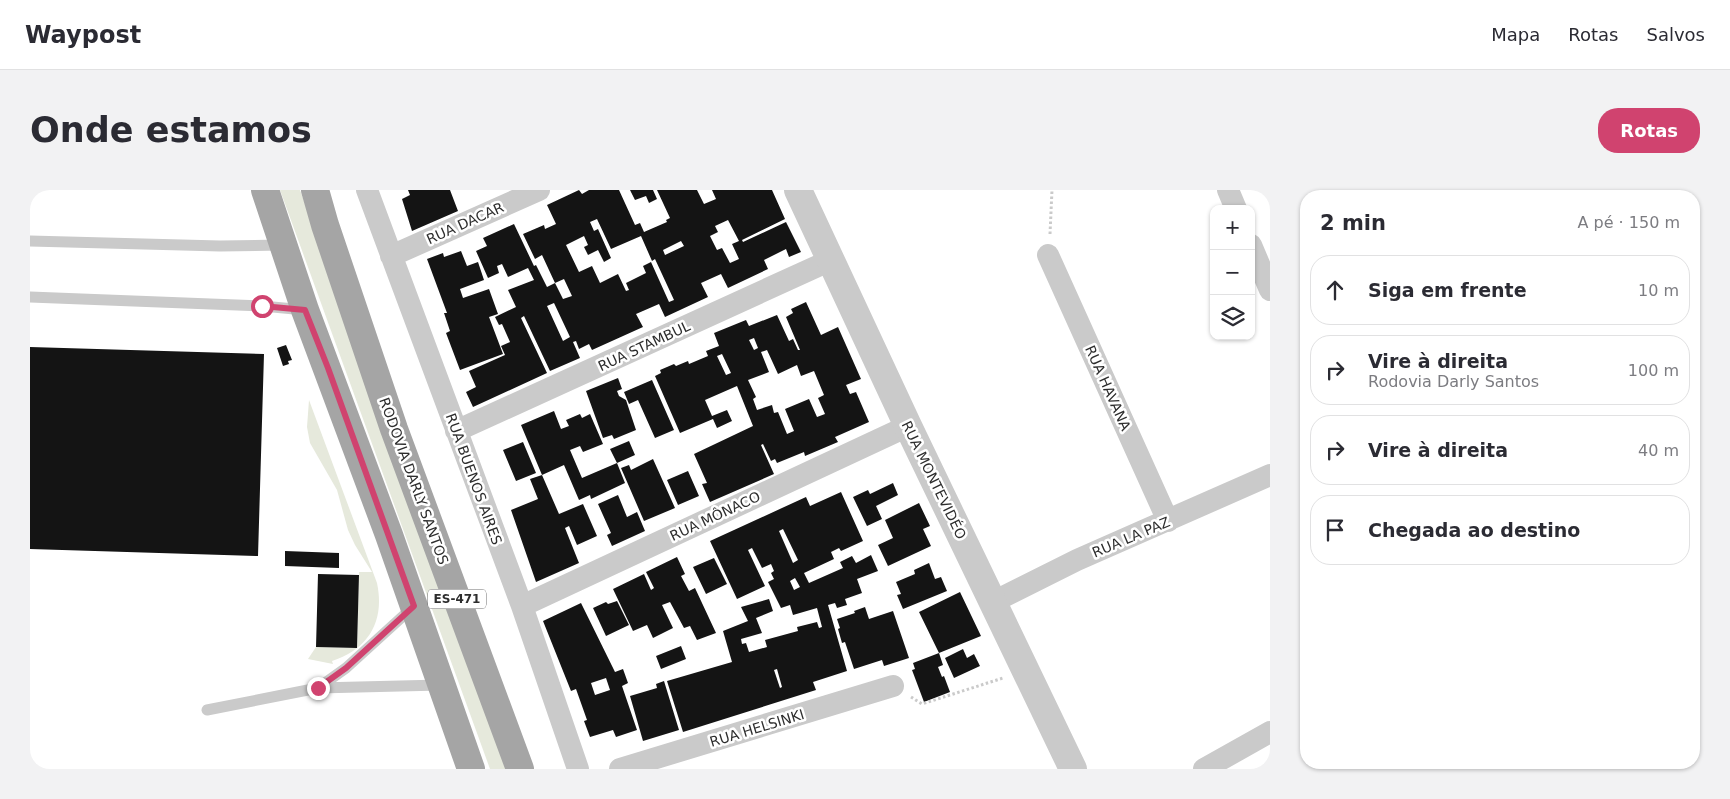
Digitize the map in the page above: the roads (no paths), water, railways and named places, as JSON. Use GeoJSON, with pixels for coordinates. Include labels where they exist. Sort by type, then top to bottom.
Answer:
{"type":"FeatureCollection","features":[{"type":"Feature","properties":{"kind":"main road","name":"ES-471"},"geometry":{"type":"LineString","coordinates":[[265,190],[305,310],[414,606],[471,769]]}},
{"type":"Feature","properties":{"kind":"main road","name":"RODOVIA DARLY SANTOS"},"geometry":{"type":"LineString","coordinates":[[315,190],[394,429],[520,769]]}},
{"type":"Feature","properties":{"kind":"street","name":"RUA BUENOS AIRES"},"geometry":{"type":"LineString","coordinates":[[368,190],[522,606],[578,769]]}},
{"type":"Feature","properties":{"kind":"street","name":"RUA DACAR"},"geometry":{"type":"LineString","coordinates":[[391,256],[539,190]]}},
{"type":"Feature","properties":{"kind":"street","name":"RUA MONTEVIDÉO"},"geometry":{"type":"LineString","coordinates":[[798,190],[908,426],[1073,769]]}},
{"type":"Feature","properties":{"kind":"street"},"geometry":{"type":"LineString","coordinates":[[1228,190],[1234,205]]}},
{"type":"Feature","properties":{"kind":"street"},"geometry":{"type":"LineString","coordinates":[[1253,250],[1270,290]]}},
{"type":"Feature","properties":{"kind":"street","name":"RUA HAVANA"},"geometry":{"type":"LineString","coordinates":[[1048,255],[1168,521]]}},
{"type":"Feature","properties":{"kind":"street","name":"RUA STAMBUL"},"geometry":{"type":"LineString","coordinates":[[456,431],[831,260]]}},
{"type":"Feature","properties":{"kind":"street","name":"RUA MÔNACO"},"geometry":{"type":"LineString","coordinates":[[522,606],[908,426]]}},
{"type":"Feature","properties":{"kind":"street","name":"RUA LA PAZ"},"geometry":{"type":"LineString","coordinates":[[993,602],[1077,560],[1270,475]]}},
{"type":"Feature","properties":{"kind":"street","name":"RUA HELSINKI"},"geometry":{"type":"LineString","coordinates":[[620,769],[893,686]]}},
{"type":"Feature","properties":{"kind":"street"},"geometry":{"type":"LineString","coordinates":[[1204,769],[1270,732]]}},
{"type":"Feature","properties":{"kind":"lane"},"geometry":{"type":"LineString","coordinates":[[30,242],[220,246],[284,245]]}},
{"type":"Feature","properties":{"kind":"lane"},"geometry":{"type":"LineString","coordinates":[[30,298],[262,306],[305,310]]}},
{"type":"Feature","properties":{"kind":"lane"},"geometry":{"type":"LineString","coordinates":[[318,688],[346,668],[414,606]]}},
{"type":"Feature","properties":{"kind":"lane"},"geometry":{"type":"LineString","coordinates":[[207,710],[318,688],[441,685]]}}]}
